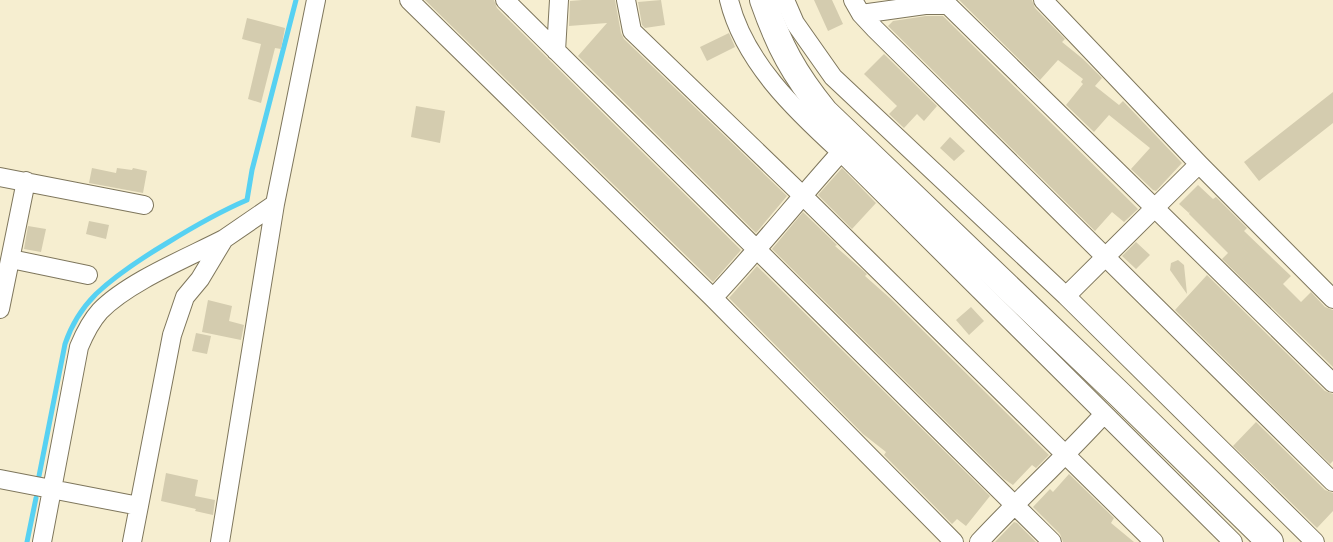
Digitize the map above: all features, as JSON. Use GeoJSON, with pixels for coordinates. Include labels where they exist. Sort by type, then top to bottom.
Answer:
{"type":"FeatureCollection","features":[{"type":"Feature","properties":{"kind":"street"},"geometry":{"type":"LineString","coordinates":[[220,542],[275,204],[316,0]]}},
{"type":"Feature","properties":{"kind":"street"},"geometry":{"type":"LineString","coordinates":[[408,0],[713,298],[954,542]]}},
{"type":"Feature","properties":{"kind":"street"},"geometry":{"type":"LineString","coordinates":[[506,0],[1052,542]]}},
{"type":"Feature","properties":{"kind":"street"},"geometry":{"type":"LineString","coordinates":[[556,51],[559,0]]}},
{"type":"Feature","properties":{"kind":"street"},"geometry":{"type":"LineString","coordinates":[[626,0],[632,31],[1154,542]]}},
{"type":"Feature","properties":{"kind":"street"},"geometry":{"type":"LineString","coordinates":[[729,0],[743,36],[764,69],[799,114],[842,152],[1233,542]]}},
{"type":"Feature","properties":{"kind":"street"},"geometry":{"type":"LineString","coordinates":[[763,0],[779,43],[804,86],[825,112],[1270,542]]}},
{"type":"Feature","properties":{"kind":"street"},"geometry":{"type":"LineString","coordinates":[[785,0],[795,23],[833,77],[1066,296],[1315,542]]}},
{"type":"Feature","properties":{"kind":"street"},"geometry":{"type":"LineString","coordinates":[[1043,0],[1199,164],[1333,299]]}},
{"type":"Feature","properties":{"kind":"street"},"geometry":{"type":"LineString","coordinates":[[857,7],[948,5],[1333,383]]}},
{"type":"Feature","properties":{"kind":"street"},"geometry":{"type":"LineString","coordinates":[[857,7],[1333,482]]}},
{"type":"Feature","properties":{"kind":"street"},"geometry":{"type":"LineString","coordinates":[[713,298],[757,251],[802,195],[842,152]]}},
{"type":"Feature","properties":{"kind":"street"},"geometry":{"type":"LineString","coordinates":[[1066,296],[1199,164]]}},
{"type":"Feature","properties":{"kind":"street"},"geometry":{"type":"LineString","coordinates":[[0,177],[144,205]]}},
{"type":"Feature","properties":{"kind":"street"},"geometry":{"type":"LineString","coordinates":[[0,309],[26,181]]}},
{"type":"Feature","properties":{"kind":"street"},"geometry":{"type":"LineString","coordinates":[[42,542],[79,347],[100,312],[125,290],[224,238],[275,204]]}},
{"type":"Feature","properties":{"kind":"street"},"geometry":{"type":"LineString","coordinates":[[132,542],[172,335],[186,297],[200,279],[224,238]]}},
{"type":"Feature","properties":{"kind":"street"},"geometry":{"type":"LineString","coordinates":[[11,259],[88,275]]}},
{"type":"Feature","properties":{"kind":"street"},"geometry":{"type":"LineString","coordinates":[[979,542],[1014,504],[1066,456],[1104,414]]}},
{"type":"Feature","properties":{"kind":"street"},"geometry":{"type":"LineString","coordinates":[[0,479],[139,506]]}},
{"type":"Feature","properties":{"kind":"building"},"geometry":{"type":"Polygon","coordinates":[[[425,0],[494,0],[497,8],[741,250],[713,282],[425,0]]]}},
{"type":"Feature","properties":{"kind":"building"},"geometry":{"type":"Polygon","coordinates":[[[615,0],[624,39],[787,196],[756,233],[578,56],[607,23],[569,26],[570,1],[615,0]]]}},
{"type":"Feature","properties":{"kind":"building"},"geometry":{"type":"Polygon","coordinates":[[[661,0],[665,25],[645,28],[642,25],[638,2],[661,0]]]}},
{"type":"Feature","properties":{"kind":"building"},"geometry":{"type":"Polygon","coordinates":[[[814,0],[832,0],[843,24],[828,31],[814,0]]]}},
{"type":"Feature","properties":{"kind":"building"},"geometry":{"type":"Polygon","coordinates":[[[959,0],[1032,0],[1035,8],[1065,39],[1062,42],[1102,78],[1095,86],[1119,105],[1123,101],[1182,163],[1156,191],[1153,190],[1131,169],[1150,148],[1109,115],[1094,132],[1066,105],[1083,84],[1081,82],[1083,79],[1058,60],[1040,80],[959,0]]]}},
{"type":"Feature","properties":{"kind":"building"},"geometry":{"type":"Polygon","coordinates":[[[943,16],[1138,209],[1124,222],[1112,212],[1095,231],[888,26],[893,21],[943,16]]]}},
{"type":"Feature","properties":{"kind":"building"},"geometry":{"type":"Polygon","coordinates":[[[247,18],[285,28],[281,49],[275,48],[261,103],[248,99],[261,44],[242,39],[247,18]]]}},
{"type":"Feature","properties":{"kind":"building"},"geometry":{"type":"Polygon","coordinates":[[[729,33],[735,47],[707,61],[700,47],[729,33]]]}},
{"type":"Feature","properties":{"kind":"building"},"geometry":{"type":"Polygon","coordinates":[[[884,54],[937,106],[924,121],[917,114],[904,128],[889,114],[897,106],[864,74],[884,54]]]}},
{"type":"Feature","properties":{"kind":"building"},"geometry":{"type":"Polygon","coordinates":[[[1333,92],[1333,123],[1259,181],[1244,162],[1333,92]]]}},
{"type":"Feature","properties":{"kind":"building"},"geometry":{"type":"Polygon","coordinates":[[[416,106],[445,111],[440,143],[411,137],[416,106]]]}},
{"type":"Feature","properties":{"kind":"building"},"geometry":{"type":"Polygon","coordinates":[[[950,137],[965,151],[954,161],[940,148],[950,137]]]}},
{"type":"Feature","properties":{"kind":"building"},"geometry":{"type":"Polygon","coordinates":[[[92,168],[116,173],[117,168],[147,171],[143,193],[89,183],[92,168]]]}},
{"type":"Feature","properties":{"kind":"building"},"geometry":{"type":"Polygon","coordinates":[[[842,168],[876,203],[852,229],[818,195],[842,168]]]}},
{"type":"Feature","properties":{"kind":"building"},"geometry":{"type":"Polygon","coordinates":[[[1198,185],[1213,199],[1216,197],[1247,228],[1244,231],[1291,276],[1283,284],[1301,302],[1311,292],[1325,307],[1333,310],[1333,367],[1222,259],[1228,253],[1189,214],[1190,211],[1189,213],[1179,204],[1198,185]]]}},
{"type":"Feature","properties":{"kind":"building"},"geometry":{"type":"Polygon","coordinates":[[[803,212],[837,245],[835,246],[867,274],[865,276],[1049,455],[1036,468],[1032,465],[1013,485],[1004,479],[772,249],[803,212]]]}},
{"type":"Feature","properties":{"kind":"building"},"geometry":{"type":"Polygon","coordinates":[[[89,221],[109,225],[106,239],[86,234],[89,221]]]}},
{"type":"Feature","properties":{"kind":"building"},"geometry":{"type":"Polygon","coordinates":[[[28,226],[46,229],[41,252],[24,249],[28,226]]]}},
{"type":"Feature","properties":{"kind":"building"},"geometry":{"type":"Polygon","coordinates":[[[1136,242],[1150,255],[1136,269],[1122,256],[1136,242]]]}},
{"type":"Feature","properties":{"kind":"building"},"geometry":{"type":"Polygon","coordinates":[[[1178,260],[1184,265],[1187,294],[1170,270],[1171,263],[1178,260]]]}},
{"type":"Feature","properties":{"kind":"building"},"geometry":{"type":"Polygon","coordinates":[[[757,266],[990,496],[966,526],[957,519],[952,524],[884,455],[886,452],[863,434],[729,298],[757,266]]]}},
{"type":"Feature","properties":{"kind":"building"},"geometry":{"type":"Polygon","coordinates":[[[1207,275],[1325,391],[1333,394],[1333,461],[1330,464],[1175,310],[1207,275]]]}},
{"type":"Feature","properties":{"kind":"building"},"geometry":{"type":"Polygon","coordinates":[[[208,300],[232,306],[229,321],[244,325],[241,340],[202,332],[208,300]]]}},
{"type":"Feature","properties":{"kind":"building"},"geometry":{"type":"Polygon","coordinates":[[[971,307],[984,321],[969,335],[956,320],[971,307]]]}},
{"type":"Feature","properties":{"kind":"building"},"geometry":{"type":"Polygon","coordinates":[[[196,333],[211,336],[207,354],[192,351],[196,333]]]}},
{"type":"Feature","properties":{"kind":"building"},"geometry":{"type":"Polygon","coordinates":[[[1256,422],[1325,490],[1333,493],[1333,511],[1317,528],[1233,446],[1256,422]]]}},
{"type":"Feature","properties":{"kind":"building"},"geometry":{"type":"Polygon","coordinates":[[[166,473],[198,480],[195,496],[215,500],[213,515],[161,501],[166,473]]]}},
{"type":"Feature","properties":{"kind":"building"},"geometry":{"type":"Polygon","coordinates":[[[1069,474],[1114,518],[1111,523],[1134,542],[1063,542],[1060,534],[1033,507],[1050,489],[1053,492],[1069,474]]]}},
{"type":"Feature","properties":{"kind":"building"},"geometry":{"type":"Polygon","coordinates":[[[1014,522],[1017,523],[1036,542],[995,542],[1014,522]]]}},
{"type":"Feature","properties":{"kind":"waterway"},"geometry":{"type":"LineString","coordinates":[[39,476],[65,344],[86,305],[104,287],[139,260],[196,226],[247,200],[252,170],[296,0]]}},
{"type":"Feature","properties":{"kind":"waterway"},"geometry":{"type":"LineString","coordinates":[[27,542],[36,498]]}}]}
